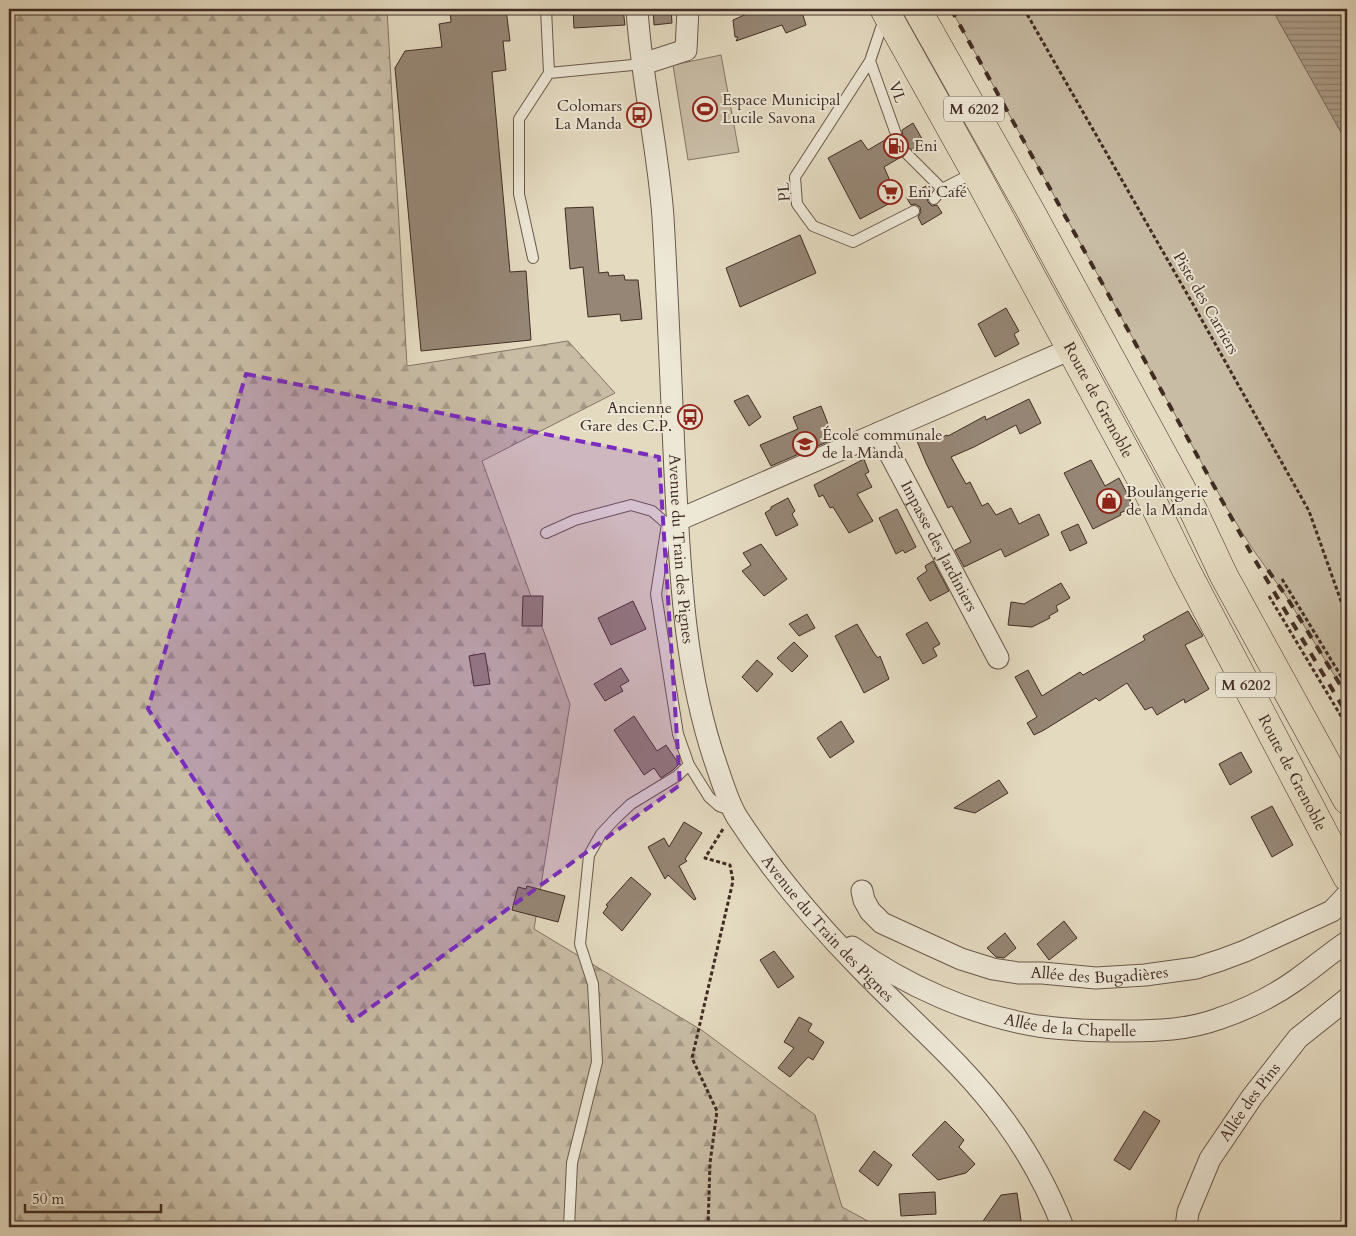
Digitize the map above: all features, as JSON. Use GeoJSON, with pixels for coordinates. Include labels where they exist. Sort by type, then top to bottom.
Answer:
{"type":"FeatureCollection","features":[{"type":"Feature","properties":{"kind":"main road","name":"Route de Grenoble"},"geometry":{"type":"LineString","coordinates":[[917,9],[1030,210],[1193,510],[1224,576],[1347,800]]}},
{"type":"Feature","properties":{"kind":"main road","name":"Route de Grenoble"},"geometry":{"type":"LineString","coordinates":[[885,11],[975,172],[1148,492],[1186,570],[1347,876]]}},
{"type":"Feature","properties":{"kind":"main road","name":"M 6202"},"geometry":{"type":"LineString","coordinates":[[1148,492],[1196,566],[1323,794],[1347,841]]}},
{"type":"Feature","properties":{"kind":"main road","name":"M 6202"},"geometry":{"type":"LineString","coordinates":[[1193,510],[1236,567],[1347,767]]}},
{"type":"Feature","properties":{"kind":"street","name":"Avenue du Train des Pignes"},"geometry":{"type":"LineString","coordinates":[[637,9],[639,38],[660,183],[672,522],[682,580],[691,663],[709,746],[734,811],[785,884],[860,968],[949,1056],[1004,1119],[1038,1173],[1053,1201],[1063,1227]]}},
{"type":"Feature","properties":{"kind":"street"},"geometry":{"type":"LineString","coordinates":[[643,64],[686,50],[688,9]]}},
{"type":"Feature","properties":{"kind":"street"},"geometry":{"type":"LineString","coordinates":[[672,522],[1071,349]]}},
{"type":"Feature","properties":{"kind":"street","name":"Impasse des Jardiniers"},"geometry":{"type":"LineString","coordinates":[[879,433],[998,658]]}},
{"type":"Feature","properties":{"kind":"street","name":"Allée des Bugadières"},"geometry":{"type":"LineString","coordinates":[[862,891],[870,911],[882,923],[961,959],[993,969],[1018,973],[1042,973],[1096,978],[1146,975],[1196,968],[1221,960],[1332,911],[1347,895]]}},
{"type":"Feature","properties":{"kind":"street","name":"Allée de la Chapelle"},"geometry":{"type":"LineString","coordinates":[[810,912],[842,940],[872,961],[923,988],[960,1004],[998,1017],[1038,1026],[1068,1029],[1104,1031],[1171,1029],[1217,1020],[1265,999],[1295,981],[1345,943]]}},
{"type":"Feature","properties":{"kind":"street","name":"Avenue du Train des Pignes"},"geometry":{"type":"LineString","coordinates":[[910,1019],[923,988]]}},
{"type":"Feature","properties":{"kind":"street","name":"Allée des Pins"},"geometry":{"type":"LineString","coordinates":[[1186,1227],[1188,1212],[1210,1159],[1252,1097],[1298,1038],[1347,999]]}},
{"type":"Feature","properties":{"kind":"lane"},"geometry":{"type":"LineString","coordinates":[[533,258],[519,194],[519,118],[549,73],[546,9]]}},
{"type":"Feature","properties":{"kind":"lane","name":"PL"},"geometry":{"type":"LineString","coordinates":[[885,11],[870,61],[795,177],[797,204],[813,226],[853,242],[914,211]]}},
{"type":"Feature","properties":{"kind":"lane","name":"VL"},"geometry":{"type":"LineString","coordinates":[[870,61],[896,134]]}},
{"type":"Feature","properties":{"kind":"lane"},"geometry":{"type":"LineString","coordinates":[[549,73],[643,64]]}},
{"type":"Feature","properties":{"kind":"lane"},"geometry":{"type":"LineString","coordinates":[[907,154],[942,189]]}},
{"type":"Feature","properties":{"kind":"lane"},"geometry":{"type":"LineString","coordinates":[[934,199],[942,189],[975,172]]}},
{"type":"Feature","properties":{"kind":"lane"},"geometry":{"type":"LineString","coordinates":[[546,532],[576,520],[631,505],[652,511],[672,522],[656,594],[678,734],[689,765],[709,797],[719,806],[734,811]]}},
{"type":"Feature","properties":{"kind":"lane"},"geometry":{"type":"LineString","coordinates":[[568,1227],[572,1163],[597,1062],[593,984],[580,944],[589,855],[601,834],[631,804],[670,781],[689,765]]}},
{"type":"Feature","properties":{"kind":"path","name":"Piste des Carriers"},"geometry":{"type":"LineString","coordinates":[[1024,9],[1309,511],[1347,618]]}},
{"type":"Feature","properties":{"kind":"path"},"geometry":{"type":"LineString","coordinates":[[1282,579],[1347,686]]}},
{"type":"Feature","properties":{"kind":"path"},"geometry":{"type":"LineString","coordinates":[[1269,596],[1347,726]]}},
{"type":"Feature","properties":{"kind":"path"},"geometry":{"type":"LineString","coordinates":[[708,1227],[710,1163],[717,1111],[692,1058],[733,881],[730,865],[706,858],[734,811]]}},
{"type":"Feature","properties":{"kind":"highlighted area"},"geometry":{"type":"Polygon","coordinates":[[[246,374],[659,457],[680,785],[352,1021],[148,709],[246,374]]]}},
{"type":"Feature","properties":{"kind":"green space"},"geometry":{"type":"Polygon","coordinates":[[[9,9],[387,9],[407,366],[568,341],[615,393],[482,461],[570,704],[534,929],[703,1031],[815,1115],[842,1207],[879,1227],[9,1227],[9,9]]]}},
{"type":"Feature","properties":{"kind":"green space"},"geometry":{"type":"Polygon","coordinates":[[[951,9],[1272,9],[1347,143],[1347,696],[1286,596],[1252,548],[1225,505],[951,9]]]}},
{"type":"Feature","properties":{"kind":"green space","name":"Espace Municipal Lucile Savona"},"geometry":{"type":"Polygon","coordinates":[[[721,55],[739,152],[688,160],[673,65],[721,55]]]}},
{"type":"Feature","properties":{"kind":"shaded area"},"geometry":{"type":"Polygon","coordinates":[[[1272,9],[1347,9],[1347,143],[1272,9]]]}},
{"type":"Feature","properties":{"kind":"building"},"geometry":{"type":"Polygon","coordinates":[[[450,9],[506,9],[510,41],[503,41],[506,70],[492,72],[510,272],[526,271],[531,340],[421,351],[395,68],[405,51],[442,47],[439,24],[451,22],[450,9]]]}},
{"type":"Feature","properties":{"kind":"building"},"geometry":{"type":"Polygon","coordinates":[[[573,9],[623,9],[625,25],[574,28],[573,9]]]}},
{"type":"Feature","properties":{"kind":"building"},"geometry":{"type":"Polygon","coordinates":[[[653,9],[671,9],[672,23],[654,25],[653,9]]]}},
{"type":"Feature","properties":{"kind":"building"},"geometry":{"type":"Polygon","coordinates":[[[758,9],[801,9],[806,25],[786,33],[782,25],[736,41],[738,37],[735,37],[733,20],[758,9]]]}},
{"type":"Feature","properties":{"kind":"building"},"geometry":{"type":"Polygon","coordinates":[[[913,123],[925,144],[913,151],[905,148],[901,152],[901,157],[884,167],[898,199],[860,219],[828,158],[861,140],[868,150],[890,137],[894,141],[899,140],[903,136],[902,130],[913,123]]]}},
{"type":"Feature","properties":{"kind":"building"},"geometry":{"type":"Polygon","coordinates":[[[926,186],[930,193],[927,198],[928,202],[932,206],[937,205],[942,213],[922,225],[918,217],[921,212],[920,207],[915,204],[911,205],[906,197],[926,186]]]}},
{"type":"Feature","properties":{"kind":"building"},"geometry":{"type":"Polygon","coordinates":[[[593,207],[599,273],[608,272],[609,276],[624,275],[625,280],[638,280],[642,319],[621,321],[620,314],[588,317],[583,267],[570,269],[565,208],[593,207]]]}},
{"type":"Feature","properties":{"kind":"building"},"geometry":{"type":"Polygon","coordinates":[[[800,235],[816,273],[740,307],[726,268],[800,235]]]}},
{"type":"Feature","properties":{"kind":"building"},"geometry":{"type":"Polygon","coordinates":[[[1006,308],[1019,331],[1014,334],[1019,344],[995,357],[978,324],[1006,308]]]}},
{"type":"Feature","properties":{"kind":"building"},"geometry":{"type":"Polygon","coordinates":[[[748,395],[761,417],[749,426],[734,401],[748,395]]]}},
{"type":"Feature","properties":{"kind":"building"},"geometry":{"type":"Polygon","coordinates":[[[1029,399],[1041,423],[1020,434],[1016,425],[951,457],[966,484],[970,482],[982,506],[988,503],[996,515],[1011,508],[1019,524],[1039,514],[1049,535],[1005,557],[1001,549],[964,567],[955,550],[971,542],[952,506],[948,508],[917,441],[930,436],[932,442],[948,436],[985,416],[986,420],[1029,399]]]}},
{"type":"Feature","properties":{"kind":"building"},"geometry":{"type":"Polygon","coordinates":[[[821,406],[834,439],[771,466],[760,445],[798,429],[793,417],[821,406]]]}},
{"type":"Feature","properties":{"kind":"building"},"geometry":{"type":"Polygon","coordinates":[[[864,459],[869,472],[865,474],[872,487],[857,494],[873,521],[849,533],[833,507],[830,508],[823,495],[819,497],[814,485],[864,459]]]}},
{"type":"Feature","properties":{"kind":"building"},"geometry":{"type":"Polygon","coordinates":[[[1091,460],[1105,486],[1119,478],[1134,507],[1093,529],[1064,473],[1091,460]]]}},
{"type":"Feature","properties":{"kind":"building"},"geometry":{"type":"Polygon","coordinates":[[[788,498],[795,511],[792,514],[798,525],[776,536],[765,513],[771,507],[788,498]]]}},
{"type":"Feature","properties":{"kind":"building"},"geometry":{"type":"Polygon","coordinates":[[[897,509],[916,547],[905,553],[903,550],[896,554],[879,518],[897,509]]]}},
{"type":"Feature","properties":{"kind":"building"},"geometry":{"type":"Polygon","coordinates":[[[1078,524],[1087,543],[1070,551],[1061,532],[1078,524]]]}},
{"type":"Feature","properties":{"kind":"building"},"geometry":{"type":"Polygon","coordinates":[[[761,544],[787,579],[764,596],[742,571],[751,565],[743,553],[761,544]]]}},
{"type":"Feature","properties":{"kind":"building"},"geometry":{"type":"Polygon","coordinates":[[[933,561],[949,591],[930,601],[917,578],[927,571],[925,566],[933,561]]]}},
{"type":"Feature","properties":{"kind":"building"},"geometry":{"type":"Polygon","coordinates":[[[1061,583],[1070,598],[1056,606],[1058,611],[1049,616],[1050,618],[1032,627],[1008,625],[1011,602],[1024,604],[1061,583]]]}},
{"type":"Feature","properties":{"kind":"building"},"geometry":{"type":"Polygon","coordinates":[[[523,596],[543,596],[542,626],[522,626],[523,596]]]}},
{"type":"Feature","properties":{"kind":"building"},"geometry":{"type":"Polygon","coordinates":[[[633,601],[646,629],[611,645],[598,618],[633,601]]]}},
{"type":"Feature","properties":{"kind":"building"},"geometry":{"type":"Polygon","coordinates":[[[1188,611],[1203,636],[1185,645],[1209,689],[1185,703],[1184,699],[1157,715],[1152,707],[1145,710],[1127,683],[1099,701],[1096,698],[1034,735],[1027,723],[1037,717],[1015,677],[1028,670],[1042,696],[1080,672],[1083,675],[1145,640],[1143,636],[1188,611]]]}},
{"type":"Feature","properties":{"kind":"building"},"geometry":{"type":"Polygon","coordinates":[[[807,614],[815,628],[799,636],[789,624],[807,614]]]}},
{"type":"Feature","properties":{"kind":"building"},"geometry":{"type":"Polygon","coordinates":[[[927,622],[940,644],[933,648],[937,656],[923,664],[906,634],[927,622]]]}},
{"type":"Feature","properties":{"kind":"building"},"geometry":{"type":"Polygon","coordinates":[[[857,624],[874,653],[878,658],[880,656],[889,679],[864,693],[835,636],[857,624]]]}},
{"type":"Feature","properties":{"kind":"building"},"geometry":{"type":"Polygon","coordinates":[[[794,642],[808,656],[792,672],[777,658],[794,642]]]}},
{"type":"Feature","properties":{"kind":"building"},"geometry":{"type":"Polygon","coordinates":[[[485,653],[490,684],[474,686],[469,656],[485,653]]]}},
{"type":"Feature","properties":{"kind":"building"},"geometry":{"type":"Polygon","coordinates":[[[757,660],[773,674],[757,692],[742,677],[757,660]]]}},
{"type":"Feature","properties":{"kind":"building"},"geometry":{"type":"Polygon","coordinates":[[[621,668],[629,681],[620,686],[623,691],[605,701],[594,684],[621,668]]]}},
{"type":"Feature","properties":{"kind":"building"},"geometry":{"type":"Polygon","coordinates":[[[634,716],[657,751],[666,745],[679,764],[661,778],[654,768],[644,775],[614,730],[634,716]]]}},
{"type":"Feature","properties":{"kind":"building"},"geometry":{"type":"Polygon","coordinates":[[[841,721],[854,742],[830,758],[817,738],[841,721]]]}},
{"type":"Feature","properties":{"kind":"building"},"geometry":{"type":"Polygon","coordinates":[[[1241,752],[1252,772],[1230,785],[1219,764],[1241,752]]]}},
{"type":"Feature","properties":{"kind":"building"},"geometry":{"type":"Polygon","coordinates":[[[999,780],[1008,793],[975,813],[954,808],[999,780]]]}},
{"type":"Feature","properties":{"kind":"building"},"geometry":{"type":"Polygon","coordinates":[[[1272,806],[1293,845],[1272,857],[1251,817],[1272,806]]]}},
{"type":"Feature","properties":{"kind":"building"},"geometry":{"type":"Polygon","coordinates":[[[684,822],[702,833],[685,859],[687,861],[679,866],[696,899],[694,900],[668,875],[665,879],[648,847],[664,838],[669,847],[684,822]]]}},
{"type":"Feature","properties":{"kind":"building"},"geometry":{"type":"Polygon","coordinates":[[[631,877],[651,894],[622,931],[603,913],[608,906],[606,905],[631,877]]]}},
{"type":"Feature","properties":{"kind":"building"},"geometry":{"type":"Polygon","coordinates":[[[527,886],[565,896],[558,922],[512,910],[518,887],[526,889],[527,886]]]}},
{"type":"Feature","properties":{"kind":"building"},"geometry":{"type":"Polygon","coordinates":[[[1064,921],[1077,938],[1049,960],[1037,944],[1064,921]]]}},
{"type":"Feature","properties":{"kind":"building"},"geometry":{"type":"Polygon","coordinates":[[[1005,933],[1016,948],[1004,958],[996,957],[987,948],[1005,933]]]}},
{"type":"Feature","properties":{"kind":"building"},"geometry":{"type":"Polygon","coordinates":[[[774,951],[794,977],[778,988],[760,960],[774,951]]]}},
{"type":"Feature","properties":{"kind":"building"},"geometry":{"type":"Polygon","coordinates":[[[799,1017],[812,1024],[808,1031],[824,1042],[813,1060],[808,1057],[790,1077],[778,1068],[794,1048],[784,1042],[799,1017]]]}},
{"type":"Feature","properties":{"kind":"building"},"geometry":{"type":"Polygon","coordinates":[[[1144,1111],[1160,1121],[1130,1170],[1114,1160],[1144,1111]]]}},
{"type":"Feature","properties":{"kind":"building"},"geometry":{"type":"Polygon","coordinates":[[[945,1121],[964,1140],[959,1147],[975,1164],[966,1173],[938,1180],[912,1155],[945,1121]]]}},
{"type":"Feature","properties":{"kind":"building"},"geometry":{"type":"Polygon","coordinates":[[[874,1151],[892,1165],[878,1186],[859,1171],[874,1151]]]}},
{"type":"Feature","properties":{"kind":"building"},"geometry":{"type":"Polygon","coordinates":[[[935,1192],[936,1214],[901,1216],[899,1194],[935,1192]]]}},
{"type":"Feature","properties":{"kind":"building"},"geometry":{"type":"Polygon","coordinates":[[[1017,1193],[1022,1227],[979,1227],[1001,1195],[1017,1193]]]}},
{"type":"Feature","properties":{"kind":"railway"},"geometry":{"type":"LineString","coordinates":[[951,9],[1252,555],[1347,714]]}},
{"type":"Feature","properties":{"kind":"railway"},"geometry":{"type":"LineString","coordinates":[[1268,570],[1347,696]]}},
{"type":"Feature","properties":{"kind":"place","name":"Espace Municipal Lucile Savona"},"geometry":{"type":"Point","coordinates":[705,109]}},
{"type":"Feature","properties":{"kind":"place","name":"Colomars La Manda"},"geometry":{"type":"Point","coordinates":[639,115]}},
{"type":"Feature","properties":{"kind":"place","name":"Eni"},"geometry":{"type":"Point","coordinates":[896,146]}},
{"type":"Feature","properties":{"kind":"place","name":"Eni Café"},"geometry":{"type":"Point","coordinates":[890,192]}},
{"type":"Feature","properties":{"kind":"place","name":"Ancienne Gare des C.P."},"geometry":{"type":"Point","coordinates":[690,417]}},
{"type":"Feature","properties":{"kind":"place","name":"École communale de la Manda"},"geometry":{"type":"Point","coordinates":[805,444]}},
{"type":"Feature","properties":{"kind":"place","name":"Boulangerie de la Manda"},"geometry":{"type":"Point","coordinates":[1109,501]}}]}
